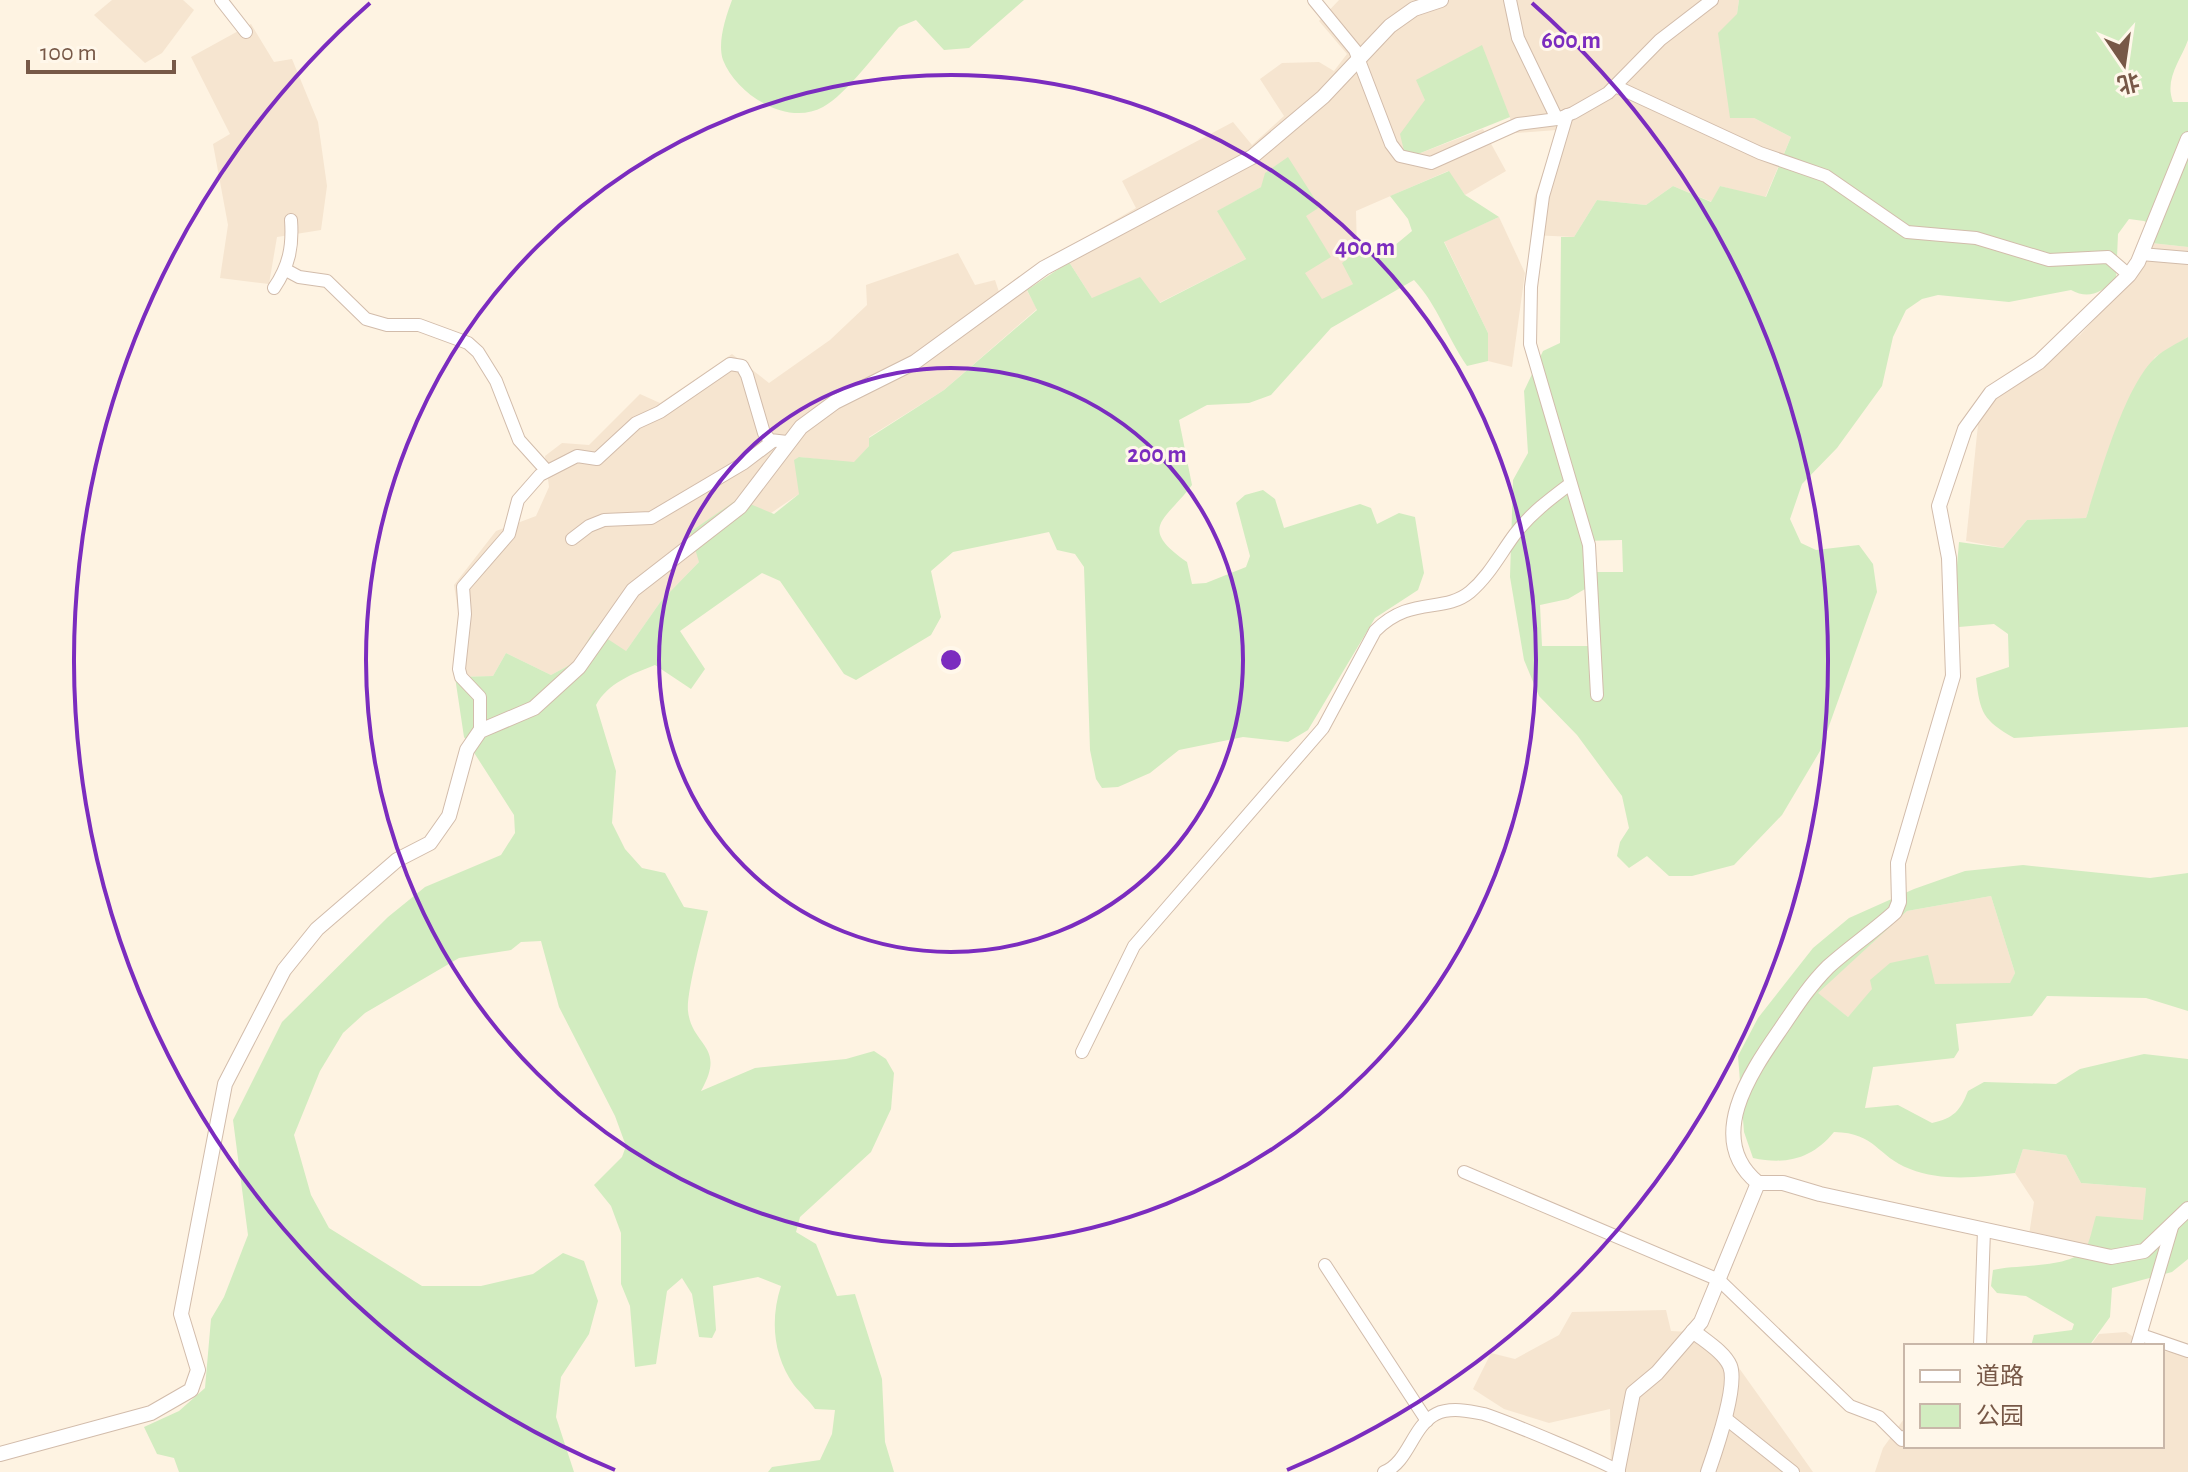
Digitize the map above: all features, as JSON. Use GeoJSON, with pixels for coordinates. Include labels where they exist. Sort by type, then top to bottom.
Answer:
{"type":"FeatureCollection","features":[{"type":"Feature","properties":{"kind":"street"},"geometry":{"type":"LineString","coordinates":[[221,0],[246,32]]}},
{"type":"Feature","properties":{"kind":"street"},"geometry":{"type":"LineString","coordinates":[[1314,0],[1355,50],[1391,144],[1400,156],[1415,162],[1443,160],[1518,124],[1562,117],[1615,86],[1660,40],[1712,0]]}},
{"type":"Feature","properties":{"kind":"street"},"geometry":{"type":"LineString","coordinates":[[572,539],[589,526],[604,520],[651,518],[780,442],[835,402],[915,362],[1044,268],[1252,157],[1323,97],[1390,26],[1414,9],[1441,0]]}},
{"type":"Feature","properties":{"kind":"street"},"geometry":{"type":"LineString","coordinates":[[1510,0],[1518,38],[1562,117],[1543,196],[1529,323],[1533,365],[1589,545],[1597,695]]}},
{"type":"Feature","properties":{"kind":"street"},"geometry":{"type":"LineString","coordinates":[[1615,86],[1760,153],[1826,176],[1907,232],[1976,238],[2049,260],[2108,257],[2129,275]]}},
{"type":"Feature","properties":{"kind":"street"},"geometry":{"type":"LineString","coordinates":[[2188,139],[2141,254],[2129,275],[2039,362],[1991,393],[1965,429],[1939,506],[1949,558],[1953,676],[1898,863],[1899,902],[1895,912],[1830,966],[1804,994],[1746,1078],[1734,1132],[1740,1161],[1747,1174],[1758,1183],[1783,1183],[1820,1194],[2111,1257],[2144,1251],[2188,1209]]}},
{"type":"Feature","properties":{"kind":"street"},"geometry":{"type":"LineString","coordinates":[[274,288],[286,270],[293,242],[291,220]]}},
{"type":"Feature","properties":{"kind":"street"},"geometry":{"type":"LineString","coordinates":[[2141,254],[2188,258]]}},
{"type":"Feature","properties":{"kind":"street"},"geometry":{"type":"LineString","coordinates":[[286,270],[299,277],[327,281],[366,319],[387,325],[419,325],[468,343],[478,352],[496,381],[519,440],[546,470]]}},
{"type":"Feature","properties":{"kind":"street"},"geometry":{"type":"LineString","coordinates":[[480,731],[480,697],[461,677],[459,669],[465,614],[463,587],[509,534],[518,500],[546,470],[577,456],[597,459],[636,423],[660,412],[730,364],[742,366],[764,433],[780,442]]}},
{"type":"Feature","properties":{"kind":"street"},"geometry":{"type":"LineString","coordinates":[[0,1454],[151,1413],[191,1390],[198,1370],[181,1314],[225,1084],[284,970],[317,929],[397,860],[430,843],[449,816],[467,750],[480,731],[534,708],[579,667],[633,590],[740,507],[780,442]]}},
{"type":"Feature","properties":{"kind":"street"},"geometry":{"type":"LineString","coordinates":[[1082,1052],[1134,946],[1323,728],[1375,631],[1388,618],[1410,607],[1458,600],[1468,594],[1485,578],[1517,532],[1570,484]]}},
{"type":"Feature","properties":{"kind":"street"},"geometry":{"type":"LineString","coordinates":[[1464,1172],[1719,1280],[1850,1406],[1879,1417],[1902,1440],[1904,1438]]}},
{"type":"Feature","properties":{"kind":"street"},"geometry":{"type":"LineString","coordinates":[[1384,1472],[1395,1467],[1427,1421],[1444,1411],[1486,1415],[1618,1470],[1633,1393],[1657,1373],[1701,1322],[1758,1183]]}},
{"type":"Feature","properties":{"kind":"street"},"geometry":{"type":"LineString","coordinates":[[2139,1340],[2172,1227]]}},
{"type":"Feature","properties":{"kind":"street"},"geometry":{"type":"LineString","coordinates":[[1980,1344],[1984,1230]]}},
{"type":"Feature","properties":{"kind":"street"},"geometry":{"type":"LineString","coordinates":[[1325,1265],[1427,1421]]}},
{"type":"Feature","properties":{"kind":"street"},"geometry":{"type":"LineString","coordinates":[[1693,1331],[1730,1367],[1725,1418],[1708,1472]]}},
{"type":"Feature","properties":{"kind":"street"},"geometry":{"type":"LineString","coordinates":[[2164,1346],[2188,1351]]}},
{"type":"Feature","properties":{"kind":"street"},"geometry":{"type":"LineString","coordinates":[[1725,1418],[1793,1472]]}},
{"type":"Feature","properties":{"kind":"shaded area"},"geometry":{"type":"Polygon","coordinates":[[[112,0],[183,0],[194,10],[162,53],[145,63],[94,15],[112,0]]]}},
{"type":"Feature","properties":{"kind":"shaded area"},"geometry":{"type":"Polygon","coordinates":[[[1339,0],[1739,0],[1737,14],[1754,118],[1791,137],[1765,198],[1720,186],[1712,202],[1673,186],[1646,205],[1597,200],[1574,237],[1531,235],[1534,199],[1557,130],[1516,133],[1481,46],[1425,100],[1418,154],[1483,129],[1506,171],[1465,195],[1448,171],[1356,211],[1357,251],[1353,284],[1322,300],[1304,273],[1305,215],[1320,207],[1261,187],[1218,211],[1246,259],[1159,303],[1092,298],[1062,251],[1136,208],[1122,181],[1233,122],[1252,145],[1284,116],[1260,79],[1282,63],[1319,62],[1334,71],[1347,54],[1319,21],[1339,0]]]}},
{"type":"Feature","properties":{"kind":"shaded area"},"geometry":{"type":"Polygon","coordinates":[[[251,24],[274,62],[292,59],[318,122],[327,186],[321,230],[277,237],[269,284],[220,278],[228,225],[213,144],[230,134],[191,57],[251,24]]]}},
{"type":"Feature","properties":{"kind":"shaded area"},"geometry":{"type":"Polygon","coordinates":[[[1499,217],[1525,273],[1512,367],[1488,361],[1488,333],[1444,241],[1499,217]]]}},
{"type":"Feature","properties":{"kind":"shaded area"},"geometry":{"type":"Polygon","coordinates":[[[2151,243],[2188,247],[2188,337],[2155,357],[2139,382],[2117,426],[2086,518],[2027,520],[2003,548],[1966,541],[1979,415],[1996,397],[2080,335],[2143,265],[2151,243]]]}},
{"type":"Feature","properties":{"kind":"shaded area"},"geometry":{"type":"Polygon","coordinates":[[[958,253],[975,285],[995,280],[999,292],[1019,276],[1037,309],[944,390],[869,437],[869,446],[854,463],[799,457],[799,494],[699,562],[661,601],[626,651],[575,662],[551,675],[506,653],[493,676],[455,677],[459,617],[454,585],[496,531],[536,516],[549,487],[545,456],[562,443],[589,445],[640,394],[660,403],[732,354],[769,383],[830,340],[867,305],[866,285],[958,253]]]}},
{"type":"Feature","properties":{"kind":"shaded area"},"geometry":{"type":"Polygon","coordinates":[[[1991,896],[2015,973],[2010,984],[1935,984],[1873,989],[1848,1017],[1817,993],[1907,911],[1991,896]]]}},
{"type":"Feature","properties":{"kind":"shaded area"},"geometry":{"type":"Polygon","coordinates":[[[2023,1149],[2066,1155],[2081,1183],[2146,1188],[2144,1220],[2087,1248],[2029,1235],[2034,1202],[2015,1173],[2023,1149]]]}},
{"type":"Feature","properties":{"kind":"shaded area"},"geometry":{"type":"Polygon","coordinates":[[[1666,1310],[1671,1331],[1708,1333],[1739,1368],[1813,1472],[1611,1472],[1610,1409],[1549,1423],[1504,1409],[1473,1389],[1491,1353],[1515,1359],[1559,1335],[1572,1312],[1666,1310]]]}},
{"type":"Feature","properties":{"kind":"shaded area"},"geometry":{"type":"Polygon","coordinates":[[[2126,1332],[2144,1344],[2092,1344],[2099,1334],[2126,1332]]]}},
{"type":"Feature","properties":{"kind":"shaded area"},"geometry":{"type":"Polygon","coordinates":[[[2164,1351],[2188,1354],[2188,1472],[1875,1472],[1883,1448],[1904,1419],[1904,1448],[2164,1448],[2164,1351]]]}},
{"type":"Feature","properties":{"kind":"green space"},"geometry":{"type":"Polygon","coordinates":[[[732,0],[1024,0],[969,48],[944,50],[916,20],[899,27],[832,101],[809,112],[794,113],[764,104],[730,73],[723,60],[721,46],[732,0]]]}},
{"type":"Feature","properties":{"kind":"green space"},"geometry":{"type":"Polygon","coordinates":[[[1739,0],[2188,0],[2188,40],[2174,70],[2171,94],[2173,102],[2188,102],[2188,247],[2151,243],[2158,228],[2144,221],[2129,219],[2118,234],[2116,281],[2099,291],[2083,294],[2071,290],[2009,302],[1938,295],[1922,299],[1906,310],[1893,337],[1882,386],[1837,448],[1802,484],[1790,519],[1801,543],[1816,550],[1859,545],[1873,564],[1877,592],[1820,751],[1782,815],[1734,865],[1692,876],[1669,876],[1647,856],[1629,868],[1617,856],[1620,842],[1629,828],[1622,796],[1577,735],[1539,696],[1524,660],[1510,577],[1513,480],[1528,453],[1524,391],[1543,351],[1560,343],[1561,237],[1574,237],[1597,200],[1646,205],[1673,186],[1711,202],[1720,186],[1766,197],[1791,137],[1754,118],[1730,118],[1718,33],[1737,14],[1739,0]],[[1622,540],[1584,541],[1585,589],[1568,599],[1540,605],[1542,646],[1596,646],[1597,572],[1623,572],[1622,540]]]}},
{"type":"Feature","properties":{"kind":"green space"},"geometry":{"type":"Polygon","coordinates":[[[1482,45],[1510,117],[1418,154],[1404,151],[1400,134],[1425,100],[1416,80],[1482,45]]]}},
{"type":"Feature","properties":{"kind":"green space"},"geometry":{"type":"Polygon","coordinates":[[[1288,157],[1320,207],[1306,216],[1331,257],[1305,273],[1322,299],[1353,284],[1342,263],[1357,251],[1357,241],[1373,255],[1388,251],[1412,231],[1408,219],[1390,196],[1449,171],[1465,195],[1499,217],[1444,242],[1488,333],[1488,361],[1467,366],[1430,300],[1414,280],[1331,328],[1271,395],[1249,403],[1207,405],[1179,420],[1192,485],[1165,516],[1159,532],[1172,550],[1187,562],[1192,584],[1206,583],[1246,567],[1250,556],[1236,503],[1245,495],[1263,490],[1275,499],[1284,528],[1360,504],[1371,508],[1377,524],[1399,513],[1415,517],[1424,573],[1418,590],[1375,618],[1308,730],[1288,742],[1243,737],[1179,750],[1150,773],[1118,787],[1102,788],[1096,779],[1090,750],[1084,567],[1075,554],[1057,550],[1049,532],[953,552],[931,571],[941,617],[931,635],[856,680],[844,674],[780,581],[762,573],[680,631],[705,669],[691,689],[655,665],[614,685],[596,705],[616,771],[612,823],[625,849],[642,868],[665,873],[684,907],[708,911],[688,1003],[691,1023],[709,1055],[708,1076],[701,1091],[755,1068],[846,1059],[874,1051],[886,1059],[894,1073],[891,1109],[871,1152],[800,1217],[796,1232],[816,1244],[837,1296],[855,1294],[882,1379],[885,1442],[894,1472],[768,1472],[772,1467],[820,1460],[832,1434],[835,1410],[815,1409],[787,1374],[778,1349],[775,1324],[781,1286],[758,1277],[713,1286],[716,1330],[712,1338],[699,1337],[692,1294],[682,1278],[667,1291],[656,1364],[635,1367],[630,1306],[621,1284],[621,1233],[611,1206],[594,1185],[622,1157],[626,1146],[615,1116],[559,1007],[541,941],[521,942],[511,950],[459,958],[365,1013],[343,1033],[320,1071],[294,1135],[311,1195],[329,1228],[422,1286],[481,1286],[533,1274],[563,1253],[584,1261],[598,1301],[589,1334],[561,1377],[556,1417],[574,1472],[179,1472],[174,1458],[157,1454],[144,1427],[179,1411],[205,1388],[211,1319],[224,1297],[248,1235],[233,1120],[282,1022],[388,917],[425,887],[501,855],[515,833],[514,815],[464,737],[455,677],[493,676],[506,653],[551,675],[575,662],[594,630],[626,651],[661,601],[699,562],[690,532],[738,499],[774,514],[799,494],[794,460],[799,457],[854,462],[869,446],[869,438],[944,390],[1037,310],[1027,290],[1069,262],[1092,298],[1140,277],[1160,303],[1246,259],[1217,211],[1261,187],[1265,173],[1288,157]]]}},
{"type":"Feature","properties":{"kind":"green space"},"geometry":{"type":"Polygon","coordinates":[[[2188,337],[2188,727],[2014,738],[1989,720],[1979,700],[1976,678],[2009,667],[2008,634],[1994,624],[1959,627],[1956,577],[1959,542],[2003,548],[2027,520],[2086,518],[2114,433],[2134,388],[2156,357],[2188,337]]]}},
{"type":"Feature","properties":{"kind":"green space"},"geometry":{"type":"Polygon","coordinates":[[[2023,865],[2150,878],[2188,873],[2188,1011],[2146,998],[2047,996],[2032,1016],[1956,1024],[1959,1050],[1954,1058],[1873,1067],[1865,1108],[1898,1105],[1932,1123],[1955,1113],[1968,1091],[1984,1082],[2056,1084],[2080,1069],[2144,1054],[2188,1059],[2188,1259],[2172,1272],[2112,1288],[2110,1317],[2090,1344],[2032,1344],[2034,1335],[2072,1330],[2074,1324],[2026,1296],[1997,1293],[1991,1286],[1993,1270],[2071,1259],[2087,1246],[2096,1216],[2143,1220],[2146,1188],[2081,1183],[2066,1155],[2023,1149],[2015,1173],[1935,1176],[1899,1164],[1868,1141],[1848,1133],[1834,1132],[1817,1148],[1798,1158],[1776,1161],[1753,1158],[1744,1132],[1738,1056],[1758,1018],[1813,948],[1849,918],[1914,889],[1965,871],[2023,865]],[[1991,896],[1907,911],[1818,993],[1848,1017],[1872,989],[1870,980],[1890,963],[1928,955],[1935,984],[2010,983],[2015,973],[1991,896]]]}}]}
